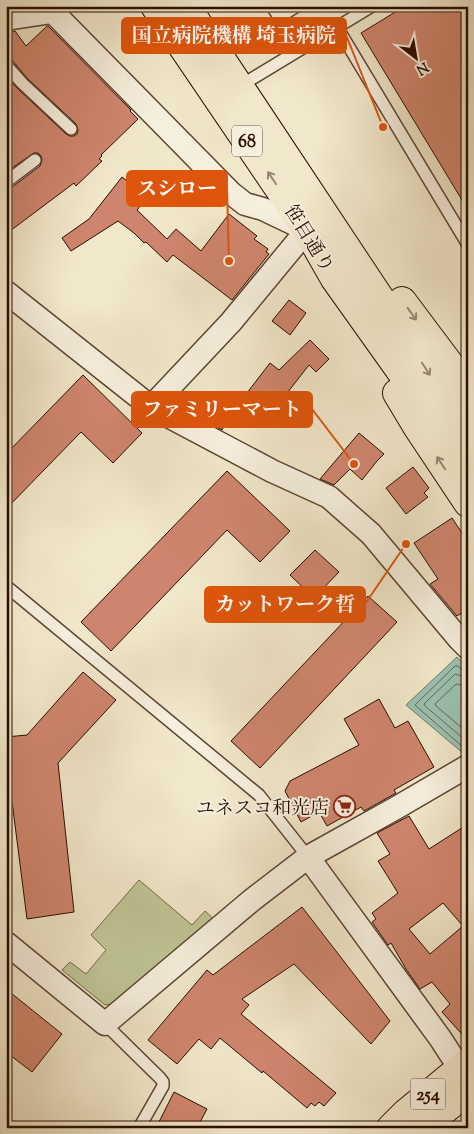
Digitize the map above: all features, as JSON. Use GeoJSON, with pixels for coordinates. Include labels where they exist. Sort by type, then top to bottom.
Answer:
{"type":"FeatureCollection","features":[{"type":"Feature","properties":{"kind":"main road","name":"笹目通り"},"geometry":{"type":"LineString","coordinates":[[155,6],[307,230],[335,279],[449,403],[468,431]]}},
{"type":"Feature","properties":{"kind":"main road","name":"笹目通り"},"geometry":{"type":"LineString","coordinates":[[186,6],[314,197],[401,299],[456,373],[449,403],[468,467]]}},
{"type":"Feature","properties":{"kind":"main road"},"geometry":{"type":"LineString","coordinates":[[335,279],[388,378],[418,428],[468,503]]}},
{"type":"Feature","properties":{"kind":"main road","name":"254"},"geometry":{"type":"LineString","coordinates":[[391,1128],[406,1113],[466,1076]]}},
{"type":"Feature","properties":{"kind":"main road","name":"254"},"geometry":{"type":"LineString","coordinates":[[421,1128],[466,1076]]}},
{"type":"Feature","properties":{"kind":"street"},"geometry":{"type":"LineString","coordinates":[[6,19],[49,9],[231,193],[245,204],[263,209],[307,230],[231,322],[151,407]]}},
{"type":"Feature","properties":{"kind":"street"},"geometry":{"type":"LineString","coordinates":[[6,292],[151,407],[272,471],[329,497],[371,534],[468,648]]}},
{"type":"Feature","properties":{"kind":"street"},"geometry":{"type":"LineString","coordinates":[[6,943],[105,1024],[252,900],[308,857],[468,766]]}},
{"type":"Feature","properties":{"kind":"street"},"geometry":{"type":"LineString","coordinates":[[308,857],[466,1076]]}},
{"type":"Feature","properties":{"kind":"lane"},"geometry":{"type":"LineString","coordinates":[[272,6],[279,17],[297,6]]}},
{"type":"Feature","properties":{"kind":"lane"},"geometry":{"type":"LineString","coordinates":[[240,86],[372,6]]}},
{"type":"Feature","properties":{"kind":"lane"},"geometry":{"type":"LineString","coordinates":[[337,27],[468,245]]}},
{"type":"Feature","properties":{"kind":"lane"},"geometry":{"type":"LineString","coordinates":[[6,65],[22,83],[71,129]]}},
{"type":"Feature","properties":{"kind":"lane"},"geometry":{"type":"LineString","coordinates":[[6,182],[35,160]]}},
{"type":"Feature","properties":{"kind":"lane"},"geometry":{"type":"LineString","coordinates":[[6,586],[259,796],[308,857]]}},
{"type":"Feature","properties":{"kind":"lane"},"geometry":{"type":"LineString","coordinates":[[105,1024],[163,1082],[163,1086],[139,1128]]}},
{"type":"Feature","properties":{"kind":"shaded area"},"geometry":{"type":"Polygon","coordinates":[[[139,880],[192,925],[205,911],[217,922],[119,1003],[105,1005],[62,970],[70,962],[86,974],[106,950],[91,935],[139,880]]]}},
{"type":"Feature","properties":{"kind":"water"},"geometry":{"type":"Polygon","coordinates":[[[457,657],[468,669],[468,751],[464,754],[406,705],[457,657]]]}},
{"type":"Feature","properties":{"kind":"building"},"geometry":{"type":"Polygon","coordinates":[[[405,6],[468,6],[468,210],[361,33],[405,6]]]}},
{"type":"Feature","properties":{"kind":"building"},"geometry":{"type":"Polygon","coordinates":[[[47,26],[138,119],[101,155],[99,159],[102,161],[76,186],[74,183],[6,234],[6,189],[11,188],[40,166],[42,160],[38,153],[34,153],[6,172],[6,77],[66,134],[74,136],[78,130],[76,124],[27,78],[12,60],[6,58],[6,32],[15,31],[26,46],[47,26]]]}},
{"type":"Feature","properties":{"kind":"building"},"geometry":{"type":"Polygon","coordinates":[[[122,177],[147,197],[137,210],[167,239],[176,229],[201,251],[229,214],[257,236],[254,239],[268,249],[266,252],[269,254],[232,300],[173,255],[167,262],[146,242],[144,243],[118,221],[71,251],[62,238],[89,219],[122,177]]]}},
{"type":"Feature","properties":{"kind":"building"},"geometry":{"type":"Polygon","coordinates":[[[289,300],[306,313],[290,335],[272,321],[289,300]]]}},
{"type":"Feature","properties":{"kind":"building"},"geometry":{"type":"Polygon","coordinates":[[[310,340],[329,359],[316,372],[309,365],[284,397],[290,402],[271,426],[240,402],[270,363],[279,370],[310,340]]]}},
{"type":"Feature","properties":{"kind":"building"},"geometry":{"type":"Polygon","coordinates":[[[83,375],[142,433],[113,463],[81,432],[6,509],[6,454],[83,375]]]}},
{"type":"Feature","properties":{"kind":"building"},"geometry":{"type":"Polygon","coordinates":[[[182,393],[199,403],[204,396],[232,412],[222,430],[172,403],[182,393]]]}},
{"type":"Feature","properties":{"kind":"building"},"geometry":{"type":"Polygon","coordinates":[[[359,433],[384,454],[362,480],[350,469],[334,485],[320,479],[359,433]]]}},
{"type":"Feature","properties":{"kind":"building"},"geometry":{"type":"Polygon","coordinates":[[[413,467],[429,488],[424,493],[428,497],[406,514],[386,488],[413,467]]]}},
{"type":"Feature","properties":{"kind":"building"},"geometry":{"type":"Polygon","coordinates":[[[227,471],[290,531],[260,562],[227,530],[111,651],[81,622],[227,471]]]}},
{"type":"Feature","properties":{"kind":"building"},"geometry":{"type":"Polygon","coordinates":[[[452,518],[468,542],[468,609],[457,616],[430,584],[438,579],[414,543],[452,518]]]}},
{"type":"Feature","properties":{"kind":"building"},"geometry":{"type":"Polygon","coordinates":[[[315,550],[339,572],[314,598],[290,575],[315,550]]]}},
{"type":"Feature","properties":{"kind":"building"},"geometry":{"type":"Polygon","coordinates":[[[368,596],[397,622],[260,768],[231,741],[368,596]]]}},
{"type":"Feature","properties":{"kind":"building"},"geometry":{"type":"Polygon","coordinates":[[[83,672],[116,700],[58,763],[74,912],[27,919],[8,770],[6,770],[6,737],[27,735],[83,672]]]}},
{"type":"Feature","properties":{"kind":"building"},"geometry":{"type":"Polygon","coordinates":[[[379,699],[395,728],[408,721],[434,767],[394,790],[396,793],[364,811],[361,807],[327,826],[319,812],[301,822],[285,791],[290,781],[359,745],[344,719],[379,699]]]}},
{"type":"Feature","properties":{"kind":"building"},"geometry":{"type":"Polygon","coordinates":[[[409,816],[429,849],[468,824],[468,1041],[442,1012],[450,1004],[432,982],[420,989],[391,943],[388,945],[372,922],[376,919],[372,913],[398,893],[378,861],[390,854],[377,833],[409,816]],[[443,903],[409,929],[430,954],[463,926],[443,903]]]}},
{"type":"Feature","properties":{"kind":"building"},"geometry":{"type":"Polygon","coordinates":[[[302,907],[390,1021],[371,1044],[294,964],[242,999],[249,1005],[241,1014],[336,1093],[324,1106],[319,1102],[315,1106],[311,1103],[307,1108],[220,1038],[211,1049],[199,1039],[177,1064],[148,1040],[207,970],[213,975],[302,907]]]}},
{"type":"Feature","properties":{"kind":"building"},"geometry":{"type":"Polygon","coordinates":[[[6,989],[62,1034],[32,1072],[6,1052],[6,989]]]}},
{"type":"Feature","properties":{"kind":"building"},"geometry":{"type":"Polygon","coordinates":[[[174,1092],[207,1109],[197,1128],[156,1128],[174,1092]]]}},
{"type":"Feature","properties":{"kind":"place","name":"国立病院機構 埼玉病院"},"geometry":{"type":"Point","coordinates":[383,127]}},
{"type":"Feature","properties":{"kind":"place","name":"スシロー"},"geometry":{"type":"Point","coordinates":[229,261]}},
{"type":"Feature","properties":{"kind":"place","name":"ファミリーマート"},"geometry":{"type":"Point","coordinates":[354,464]}},
{"type":"Feature","properties":{"kind":"place","name":"カットワーク哲"},"geometry":{"type":"Point","coordinates":[406,544]}},
{"type":"Feature","properties":{"kind":"place","name":"ユネスコ和光店"},"geometry":{"type":"Point","coordinates":[345,807]}}]}
